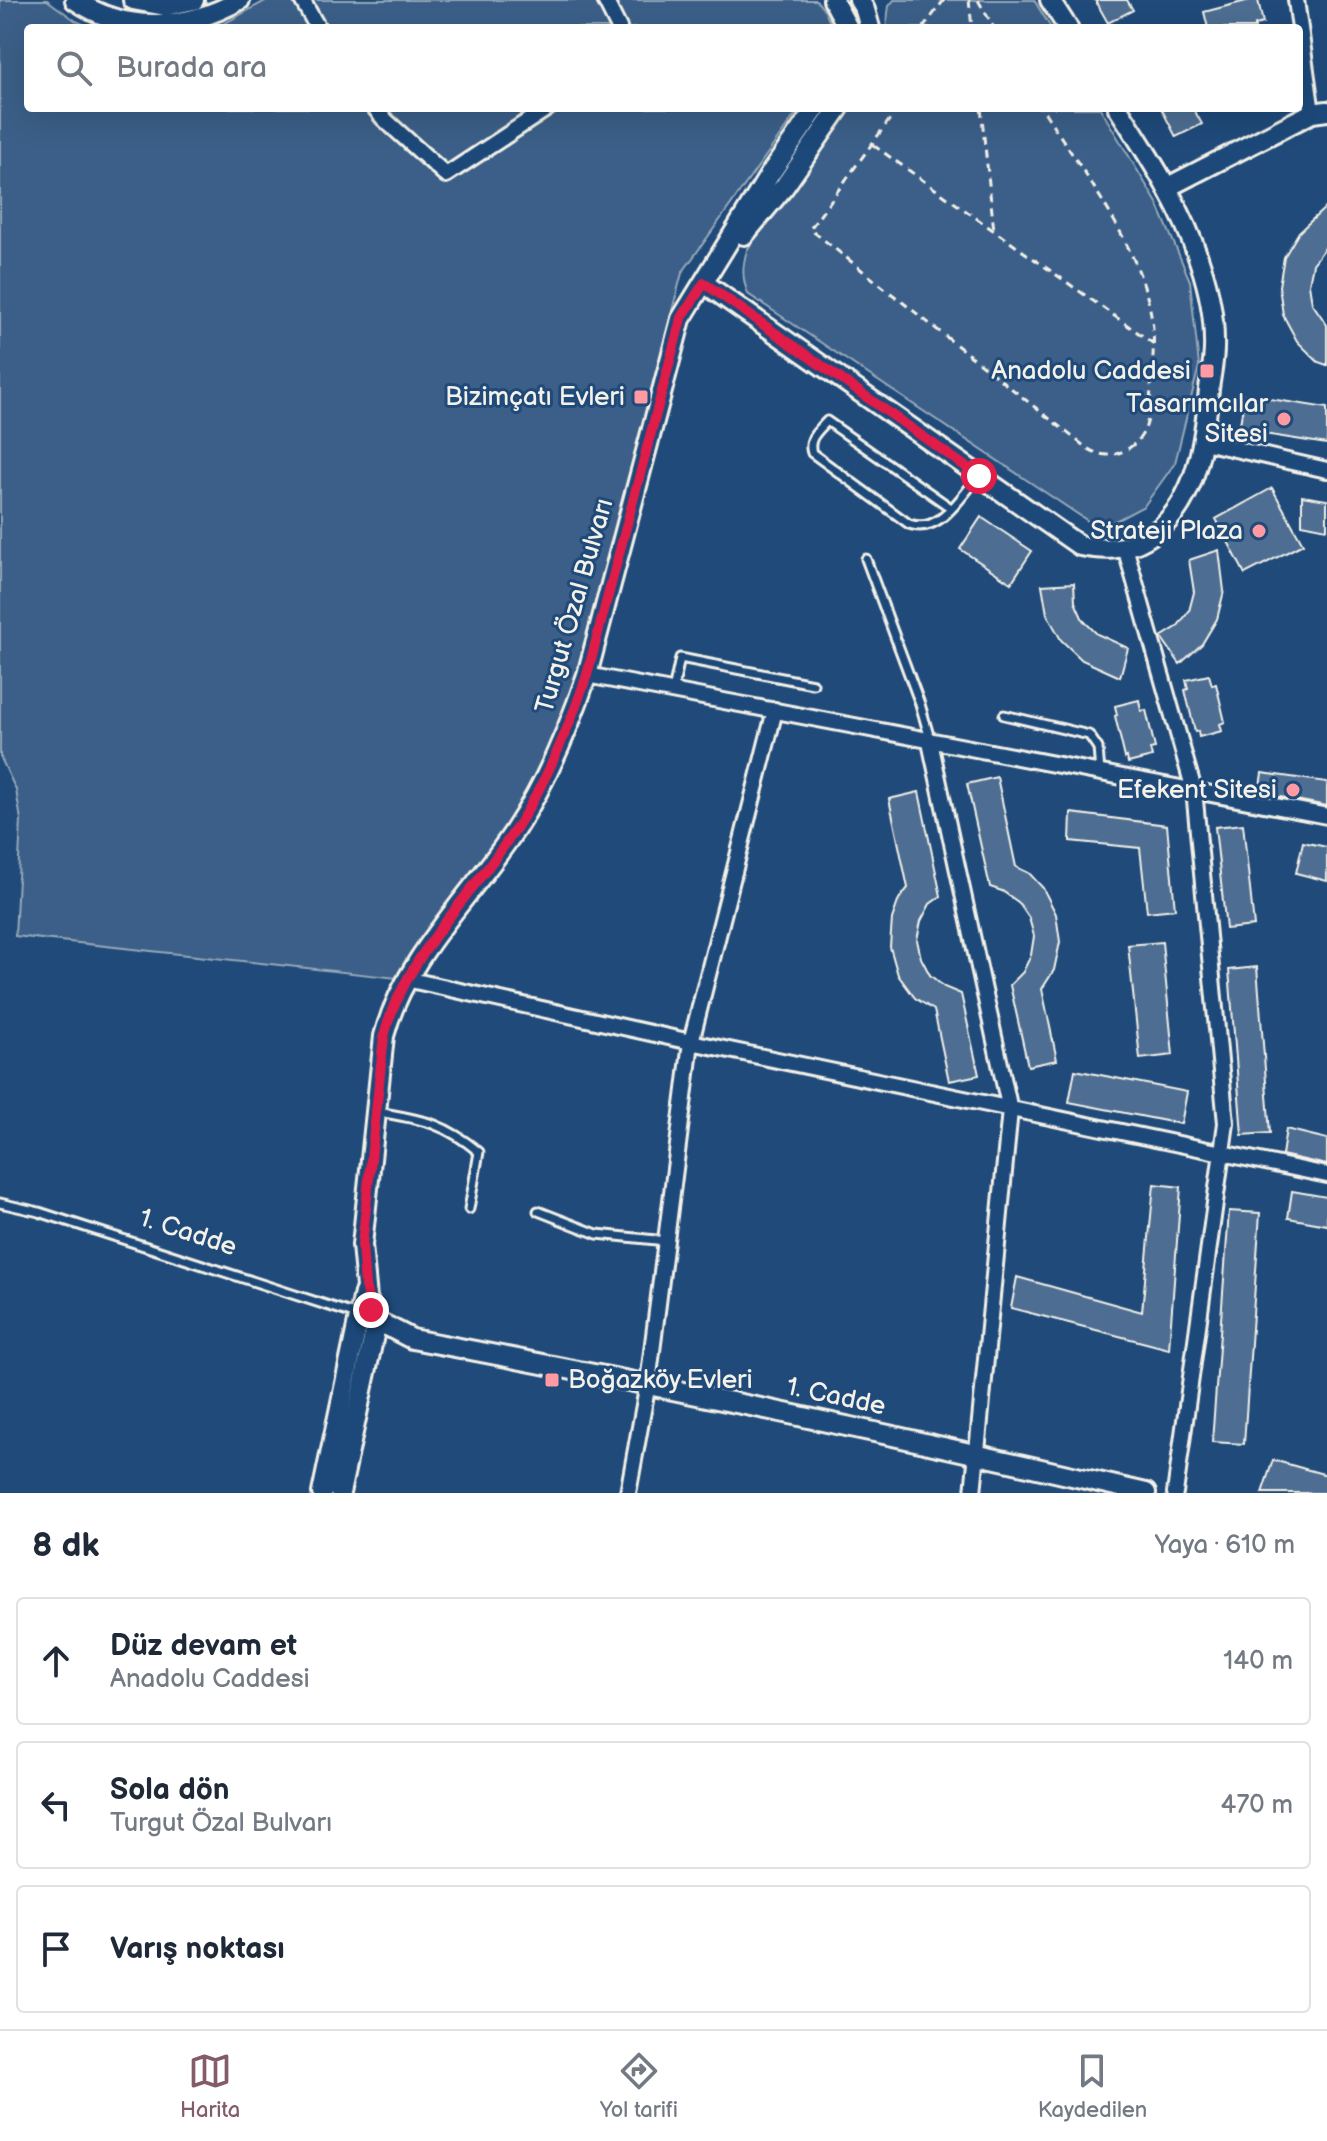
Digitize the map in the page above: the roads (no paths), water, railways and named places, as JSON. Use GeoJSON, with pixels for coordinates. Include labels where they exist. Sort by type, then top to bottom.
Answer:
{"type":"FeatureCollection","features":[{"type":"Feature","properties":{"kind":"street"},"geometry":{"type":"LineString","coordinates":[[75,0],[105,15],[145,24]]}},
{"type":"Feature","properties":{"kind":"street"},"geometry":{"type":"LineString","coordinates":[[133,0],[165,6],[194,0]]}},
{"type":"Feature","properties":{"kind":"street"},"geometry":{"type":"LineString","coordinates":[[160,24],[194,21],[240,0]]}},
{"type":"Feature","properties":{"kind":"street"},"geometry":{"type":"LineString","coordinates":[[302,0],[316,24]]}},
{"type":"Feature","properties":{"kind":"street"},"geometry":{"type":"LineString","coordinates":[[605,0],[617,24]]}},
{"type":"Feature","properties":{"kind":"street"},"geometry":{"type":"LineString","coordinates":[[833,0],[846,24]]}},
{"type":"Feature","properties":{"kind":"street"},"geometry":{"type":"LineString","coordinates":[[1050,0],[1065,24]]}},
{"type":"Feature","properties":{"kind":"street"},"geometry":{"type":"LineString","coordinates":[[1296,0],[1301,24]]}},
{"type":"Feature","properties":{"kind":"street"},"geometry":{"type":"LineString","coordinates":[[1168,187],[1320,112],[1303,33]]}},
{"type":"Feature","properties":{"kind":"street"},"geometry":{"type":"LineString","coordinates":[[379,112],[446,175],[542,112]]}},
{"type":"Feature","properties":{"kind":"street","name":"Turgut Özal Bulvarı"},"geometry":{"type":"LineString","coordinates":[[368,1318],[362,1245],[384,1036],[391,1010],[406,979],[515,829],[572,719],[587,675],[681,319],[770,174],[813,112]]}},
{"type":"Feature","properties":{"kind":"street","name":"Turgut Özal Bulvarı"},"geometry":{"type":"LineString","coordinates":[[704,283],[784,187],[836,112]]}},
{"type":"Feature","properties":{"kind":"street"},"geometry":{"type":"LineString","coordinates":[[704,283],[1080,546],[1102,550],[1125,547],[1146,539],[1181,504],[1193,479],[1204,442],[1214,341],[1210,304],[1200,264],[1168,187],[1121,112]]}},
{"type":"Feature","properties":{"kind":"street"},"geometry":{"type":"LineString","coordinates":[[1204,442],[1327,470]]}},
{"type":"Feature","properties":{"kind":"street"},"geometry":{"type":"LineString","coordinates":[[1125,547],[1194,790],[1226,1123],[1175,1493]]}},
{"type":"Feature","properties":{"kind":"street"},"geometry":{"type":"LineString","coordinates":[[587,675],[1327,816]]}},
{"type":"Feature","properties":{"kind":"street"},"geometry":{"type":"LineString","coordinates":[[628,1493],[648,1383],[691,1042],[775,710]]}},
{"type":"Feature","properties":{"kind":"street"},"geometry":{"type":"LineString","coordinates":[[930,742],[1010,1110],[973,1493]]}},
{"type":"Feature","properties":{"kind":"street"},"geometry":{"type":"LineString","coordinates":[[406,979],[1010,1110],[1327,1175]]}},
{"type":"Feature","properties":{"kind":"street"},"geometry":{"type":"LineString","coordinates":[[322,1493],[368,1318]]}},
{"type":"Feature","properties":{"kind":"street"},"geometry":{"type":"LineString","coordinates":[[340,1493],[368,1318]]}},
{"type":"Feature","properties":{"kind":"street","name":"1. Cadde"},"geometry":{"type":"LineString","coordinates":[[368,1318],[412,1339],[648,1383],[1146,1493]]}},
{"type":"Feature","properties":{"kind":"lane"},"geometry":{"type":"LineString","coordinates":[[951,508],[827,421],[813,436],[810,444],[812,453],[916,526],[930,525],[941,519],[951,508],[979,476]]}},
{"type":"Feature","properties":{"kind":"lane"},"geometry":{"type":"LineString","coordinates":[[866,559],[920,704],[930,742]]}},
{"type":"Feature","properties":{"kind":"lane"},"geometry":{"type":"LineString","coordinates":[[673,691],[680,658],[813,684]]}},
{"type":"Feature","properties":{"kind":"lane"},"geometry":{"type":"LineString","coordinates":[[1004,715],[1089,735],[1098,748],[1100,773]]}},
{"type":"Feature","properties":{"kind":"lane"},"geometry":{"type":"LineString","coordinates":[[376,1111],[441,1125],[479,1152],[469,1209]]}},
{"type":"Feature","properties":{"kind":"lane","name":"1. Cadde"},"geometry":{"type":"LineString","coordinates":[[0,1203],[39,1212],[368,1318]]}},
{"type":"Feature","properties":{"kind":"lane"},"geometry":{"type":"LineString","coordinates":[[538,1211],[597,1234],[666,1241]]}},
{"type":"Feature","properties":{"kind":"place","name":"Anadolu Caddesi"},"geometry":{"type":"Point","coordinates":[1207,371]}},
{"type":"Feature","properties":{"kind":"place","name":"Bizimçatı Evleri"},"geometry":{"type":"Point","coordinates":[641,397]}},
{"type":"Feature","properties":{"kind":"place","name":"Tasarımcılar Sitesi"},"geometry":{"type":"Point","coordinates":[1284,419]}},
{"type":"Feature","properties":{"kind":"place","name":"Strateji Plaza"},"geometry":{"type":"Point","coordinates":[1259,531]}},
{"type":"Feature","properties":{"kind":"place","name":"Efekent Sitesi"},"geometry":{"type":"Point","coordinates":[1293,790]}},
{"type":"Feature","properties":{"kind":"place","name":"Boğazköy Evleri"},"geometry":{"type":"Point","coordinates":[552,1380]}}]}
